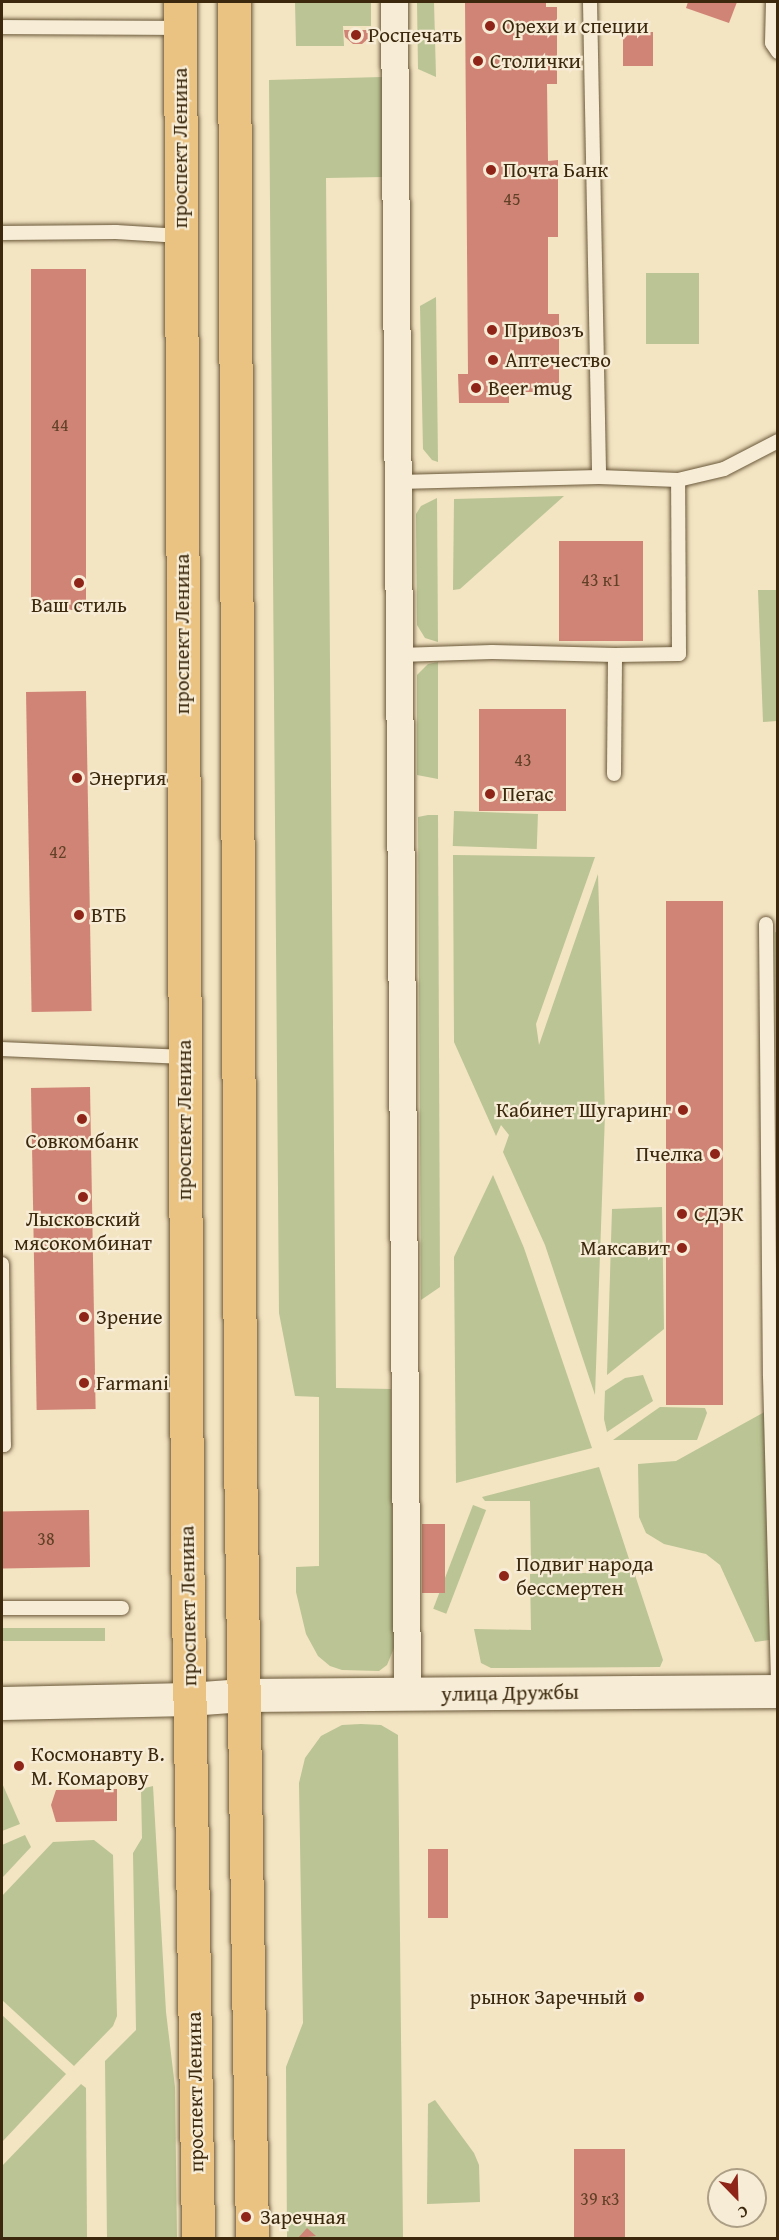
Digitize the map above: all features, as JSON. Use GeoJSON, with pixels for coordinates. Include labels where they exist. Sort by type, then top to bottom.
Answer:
{"type":"FeatureCollection","features":[{"type":"Feature","properties":{"kind":"main road"},"geometry":{"type":"LineString","coordinates":[[234,2],[243,1695],[252,2238]]}},
{"type":"Feature","properties":{"kind":"main road","name":"проспект Ленина"},"geometry":{"type":"LineString","coordinates":[[181,15],[184,1057],[189,1699],[198,2238]]}},
{"type":"Feature","properties":{"kind":"street"},"geometry":{"type":"LineString","coordinates":[[394,2],[407,1694]]}},
{"type":"Feature","properties":{"kind":"street","name":"улица Дружбы"},"geometry":{"type":"LineString","coordinates":[[2,1703],[189,1699],[243,1695],[777,1691]]}},
{"type":"Feature","properties":{"kind":"lane"},"geometry":{"type":"LineString","coordinates":[[590,2],[599,477]]}},
{"type":"Feature","properties":{"kind":"lane"},"geometry":{"type":"LineString","coordinates":[[773,2],[772,43],[777,52]]}},
{"type":"Feature","properties":{"kind":"lane"},"geometry":{"type":"LineString","coordinates":[[2,27],[181,15]]}},
{"type":"Feature","properties":{"kind":"lane"},"geometry":{"type":"LineString","coordinates":[[2,233],[116,232],[180,236]]}},
{"type":"Feature","properties":{"kind":"lane"},"geometry":{"type":"LineString","coordinates":[[398,482],[599,477],[678,480],[724,469],[777,441]]}},
{"type":"Feature","properties":{"kind":"lane"},"geometry":{"type":"LineString","coordinates":[[399,655],[492,652],[679,654],[678,480]]}},
{"type":"Feature","properties":{"kind":"lane"},"geometry":{"type":"LineString","coordinates":[[614,774],[615,655]]}},
{"type":"Feature","properties":{"kind":"lane"},"geometry":{"type":"LineString","coordinates":[[766,924],[770,1376],[776,1511],[777,1675]]}},
{"type":"Feature","properties":{"kind":"lane"},"geometry":{"type":"LineString","coordinates":[[2,1049],[184,1057]]}},
{"type":"Feature","properties":{"kind":"lane"},"geometry":{"type":"LineString","coordinates":[[2,1264],[4,1444],[2,1444]]}},
{"type":"Feature","properties":{"kind":"lane"},"geometry":{"type":"LineString","coordinates":[[2,1608],[122,1608]]}},
{"type":"Feature","properties":{"kind":"green space"},"geometry":{"type":"Polygon","coordinates":[[[295,2],[371,2],[371,26],[343,26],[344,46],[296,46],[295,2]]]}},
{"type":"Feature","properties":{"kind":"green space"},"geometry":{"type":"Polygon","coordinates":[[[417,2],[434,2],[436,77],[418,69],[417,2]]]}},
{"type":"Feature","properties":{"kind":"green space"},"geometry":{"type":"Polygon","coordinates":[[[382,77],[383,177],[326,178],[336,1388],[391,1389],[394,1648],[387,1665],[379,1671],[342,1670],[330,1666],[318,1656],[306,1634],[296,1592],[296,1567],[319,1566],[319,1397],[295,1396],[279,1313],[269,80],[382,77]]]}},
{"type":"Feature","properties":{"kind":"green space"},"geometry":{"type":"Polygon","coordinates":[[[646,273],[699,273],[699,344],[646,344],[646,273]]]}},
{"type":"Feature","properties":{"kind":"green space"},"geometry":{"type":"Polygon","coordinates":[[[436,297],[438,462],[432,460],[423,449],[420,306],[436,297]]]}},
{"type":"Feature","properties":{"kind":"green space"},"geometry":{"type":"Polygon","coordinates":[[[564,496],[460,589],[453,590],[454,499],[564,496]]]}},
{"type":"Feature","properties":{"kind":"green space"},"geometry":{"type":"Polygon","coordinates":[[[437,498],[438,642],[425,638],[417,625],[416,514],[421,506],[437,498]]]}},
{"type":"Feature","properties":{"kind":"green space"},"geometry":{"type":"Polygon","coordinates":[[[758,590],[778,590],[777,721],[763,722],[758,590]]]}},
{"type":"Feature","properties":{"kind":"green space"},"geometry":{"type":"Polygon","coordinates":[[[438,662],[438,779],[417,775],[417,675],[428,664],[438,662]]]}},
{"type":"Feature","properties":{"kind":"green space"},"geometry":{"type":"Polygon","coordinates":[[[454,811],[538,814],[537,849],[453,846],[454,811]]]}},
{"type":"Feature","properties":{"kind":"green space"},"geometry":{"type":"Polygon","coordinates":[[[438,815],[440,1287],[421,1300],[418,817],[438,815]]]}},
{"type":"Feature","properties":{"kind":"green space"},"geometry":{"type":"Polygon","coordinates":[[[453,855],[595,857],[536,1024],[539,1045],[598,874],[605,1114],[595,1395],[545,1245],[503,1152],[509,1135],[501,1125],[496,1136],[454,1042],[453,855]]]}},
{"type":"Feature","properties":{"kind":"green space"},"geometry":{"type":"Polygon","coordinates":[[[775,932],[778,933],[777,1251],[775,932]]]}},
{"type":"Feature","properties":{"kind":"green space"},"geometry":{"type":"Polygon","coordinates":[[[493,1175],[524,1248],[592,1448],[456,1483],[454,1257],[493,1175]]]}},
{"type":"Feature","properties":{"kind":"green space"},"geometry":{"type":"Polygon","coordinates":[[[662,1207],[664,1329],[607,1375],[612,1209],[662,1207]]]}},
{"type":"Feature","properties":{"kind":"green space"},"geometry":{"type":"Polygon","coordinates":[[[643,1375],[653,1401],[607,1432],[604,1419],[605,1391],[625,1378],[643,1375]]]}},
{"type":"Feature","properties":{"kind":"green space"},"geometry":{"type":"Polygon","coordinates":[[[777,1405],[777,1639],[755,1642],[720,1565],[706,1554],[664,1544],[646,1533],[639,1517],[638,1464],[676,1461],[777,1405]]]}},
{"type":"Feature","properties":{"kind":"green space"},"geometry":{"type":"Polygon","coordinates":[[[660,1407],[705,1408],[707,1413],[697,1440],[613,1440],[660,1407]]]}},
{"type":"Feature","properties":{"kind":"green space"},"geometry":{"type":"Polygon","coordinates":[[[599,1467],[630,1562],[531,1565],[530,1501],[485,1501],[482,1497],[599,1467]]]}},
{"type":"Feature","properties":{"kind":"green space"},"geometry":{"type":"Polygon","coordinates":[[[473,1505],[486,1510],[446,1614],[433,1609],[473,1505]]]}},
{"type":"Feature","properties":{"kind":"green space"},"geometry":{"type":"Polygon","coordinates":[[[634,1572],[663,1660],[660,1667],[491,1668],[481,1663],[474,1629],[531,1630],[530,1574],[634,1572]]]}},
{"type":"Feature","properties":{"kind":"green space"},"geometry":{"type":"Polygon","coordinates":[[[2,1628],[105,1628],[105,1641],[2,1641],[2,1628]]]}},
{"type":"Feature","properties":{"kind":"green space"},"geometry":{"type":"Polygon","coordinates":[[[342,1725],[381,1725],[398,1735],[403,2238],[287,2238],[286,2067],[303,2023],[299,1783],[305,1758],[321,1736],[342,1725]]]}},
{"type":"Feature","properties":{"kind":"green space"},"geometry":{"type":"Polygon","coordinates":[[[2,1783],[20,1824],[2,1831],[2,1783]]]}},
{"type":"Feature","properties":{"kind":"green space"},"geometry":{"type":"Polygon","coordinates":[[[153,1786],[166,2012],[175,2087],[177,2238],[107,2238],[105,2061],[136,2030],[133,1853],[142,1838],[141,1789],[153,1786]]]}},
{"type":"Feature","properties":{"kind":"green space"},"geometry":{"type":"Polygon","coordinates":[[[25,1835],[31,1847],[2,1878],[2,1845],[25,1835]]]}},
{"type":"Feature","properties":{"kind":"green space"},"geometry":{"type":"Polygon","coordinates":[[[94,1840],[113,1855],[117,2016],[113,2026],[74,2066],[2,2000],[2,1896],[53,1842],[94,1840]]]}},
{"type":"Feature","properties":{"kind":"green space"},"geometry":{"type":"Polygon","coordinates":[[[2,2015],[66,2074],[2,2142],[2,2015]]]}},
{"type":"Feature","properties":{"kind":"green space"},"geometry":{"type":"Polygon","coordinates":[[[81,2084],[86,2088],[87,2238],[2,2238],[2,2166],[81,2084]]]}},
{"type":"Feature","properties":{"kind":"green space"},"geometry":{"type":"Polygon","coordinates":[[[435,2100],[474,2153],[479,2165],[480,2202],[427,2204],[428,2104],[435,2100]]]}},
{"type":"Feature","properties":{"kind":"building"},"geometry":{"type":"Polygon","coordinates":[[[465,2],[546,2],[546,7],[557,7],[557,84],[547,84],[548,161],[558,160],[558,237],[548,237],[548,314],[559,314],[559,392],[509,392],[509,403],[459,403],[458,374],[468,374],[465,2]]]}},
{"type":"Feature","properties":{"kind":"building"},"geometry":{"type":"Polygon","coordinates":[[[688,2],[737,2],[729,23],[686,8],[688,2]]]}},
{"type":"Feature","properties":{"kind":"building"},"geometry":{"type":"Polygon","coordinates":[[[344,30],[372,30],[369,38],[362,44],[353,44],[345,37],[344,30]]]}},
{"type":"Feature","properties":{"kind":"building"},"geometry":{"type":"Polygon","coordinates":[[[623,32],[653,32],[653,66],[623,66],[623,32]]]}},
{"type":"Feature","properties":{"kind":"building"},"geometry":{"type":"Polygon","coordinates":[[[31,269],[86,269],[86,610],[31,610],[31,269]]]}},
{"type":"Feature","properties":{"kind":"building"},"geometry":{"type":"Polygon","coordinates":[[[559,541],[643,541],[643,641],[559,641],[559,541]]]}},
{"type":"Feature","properties":{"kind":"building"},"geometry":{"type":"Polygon","coordinates":[[[86,691],[92,1011],[32,1012],[26,692],[86,691]]]}},
{"type":"Feature","properties":{"kind":"building"},"geometry":{"type":"Polygon","coordinates":[[[479,709],[566,709],[566,811],[479,811],[479,709]]]}},
{"type":"Feature","properties":{"kind":"building"},"geometry":{"type":"Polygon","coordinates":[[[666,901],[723,901],[723,1405],[666,1405],[666,901]]]}},
{"type":"Feature","properties":{"kind":"building"},"geometry":{"type":"Polygon","coordinates":[[[90,1087],[96,1409],[37,1410],[31,1088],[90,1087]]]}},
{"type":"Feature","properties":{"kind":"building"},"geometry":{"type":"Polygon","coordinates":[[[89,1510],[90,1567],[3,1569],[2,1512],[89,1510]]]}},
{"type":"Feature","properties":{"kind":"building"},"geometry":{"type":"Polygon","coordinates":[[[422,1524],[445,1524],[445,1593],[422,1593],[422,1524]]]}},
{"type":"Feature","properties":{"kind":"building"},"geometry":{"type":"Polygon","coordinates":[[[117,1789],[117,1821],[56,1822],[51,1805],[56,1790],[117,1789]]]}},
{"type":"Feature","properties":{"kind":"building"},"geometry":{"type":"Polygon","coordinates":[[[428,1849],[448,1849],[448,1918],[428,1918],[428,1849]]]}},
{"type":"Feature","properties":{"kind":"building"},"geometry":{"type":"Polygon","coordinates":[[[574,2149],[625,2149],[625,2238],[574,2238],[574,2149]]]}},
{"type":"Feature","properties":{"kind":"building"},"geometry":{"type":"Polygon","coordinates":[[[307,2228],[316,2236],[298,2238],[307,2228]]]}},
{"type":"Feature","properties":{"kind":"place","name":"Орехи и специи"},"geometry":{"type":"Point","coordinates":[490,26]}},
{"type":"Feature","properties":{"kind":"place","name":"Роспечать"},"geometry":{"type":"Point","coordinates":[356,35]}},
{"type":"Feature","properties":{"kind":"place","name":"Столички"},"geometry":{"type":"Point","coordinates":[478,61]}},
{"type":"Feature","properties":{"kind":"place","name":"Почта Банк"},"geometry":{"type":"Point","coordinates":[491,170]}},
{"type":"Feature","properties":{"kind":"place","name":"Привозъ"},"geometry":{"type":"Point","coordinates":[492,330]}},
{"type":"Feature","properties":{"kind":"place","name":"Аптечество"},"geometry":{"type":"Point","coordinates":[493,360]}},
{"type":"Feature","properties":{"kind":"place","name":"Beer mug"},"geometry":{"type":"Point","coordinates":[476,388]}},
{"type":"Feature","properties":{"kind":"place","name":"Ваш стиль"},"geometry":{"type":"Point","coordinates":[79,583]}},
{"type":"Feature","properties":{"kind":"place","name":"Энергия"},"geometry":{"type":"Point","coordinates":[77,778]}},
{"type":"Feature","properties":{"kind":"place","name":"Пегас"},"geometry":{"type":"Point","coordinates":[490,794]}},
{"type":"Feature","properties":{"kind":"place","name":"ВТБ"},"geometry":{"type":"Point","coordinates":[79,915]}},
{"type":"Feature","properties":{"kind":"place","name":"Кабинет Шугаринг"},"geometry":{"type":"Point","coordinates":[683,1110]}},
{"type":"Feature","properties":{"kind":"place","name":"Совкомбанк"},"geometry":{"type":"Point","coordinates":[82,1119]}},
{"type":"Feature","properties":{"kind":"place","name":"Пчелка"},"geometry":{"type":"Point","coordinates":[715,1154]}},
{"type":"Feature","properties":{"kind":"place","name":"Лысковский мясокомбинат"},"geometry":{"type":"Point","coordinates":[83,1197]}},
{"type":"Feature","properties":{"kind":"place","name":"СДЭК"},"geometry":{"type":"Point","coordinates":[682,1214]}},
{"type":"Feature","properties":{"kind":"place","name":"Максавит"},"geometry":{"type":"Point","coordinates":[682,1248]}},
{"type":"Feature","properties":{"kind":"place","name":"Зрение"},"geometry":{"type":"Point","coordinates":[84,1317]}},
{"type":"Feature","properties":{"kind":"place","name":"Farmani"},"geometry":{"type":"Point","coordinates":[84,1383]}},
{"type":"Feature","properties":{"kind":"place","name":"Подвиг народа бессмертен"},"geometry":{"type":"Point","coordinates":[504,1576]}},
{"type":"Feature","properties":{"kind":"place","name":"Космонавту В. М. Комарову"},"geometry":{"type":"Point","coordinates":[19,1766]}},
{"type":"Feature","properties":{"kind":"place","name":"рынок Заречный"},"geometry":{"type":"Point","coordinates":[639,1997]}},
{"type":"Feature","properties":{"kind":"place","name":"Заречная"},"geometry":{"type":"Point","coordinates":[246,2217]}}]}
